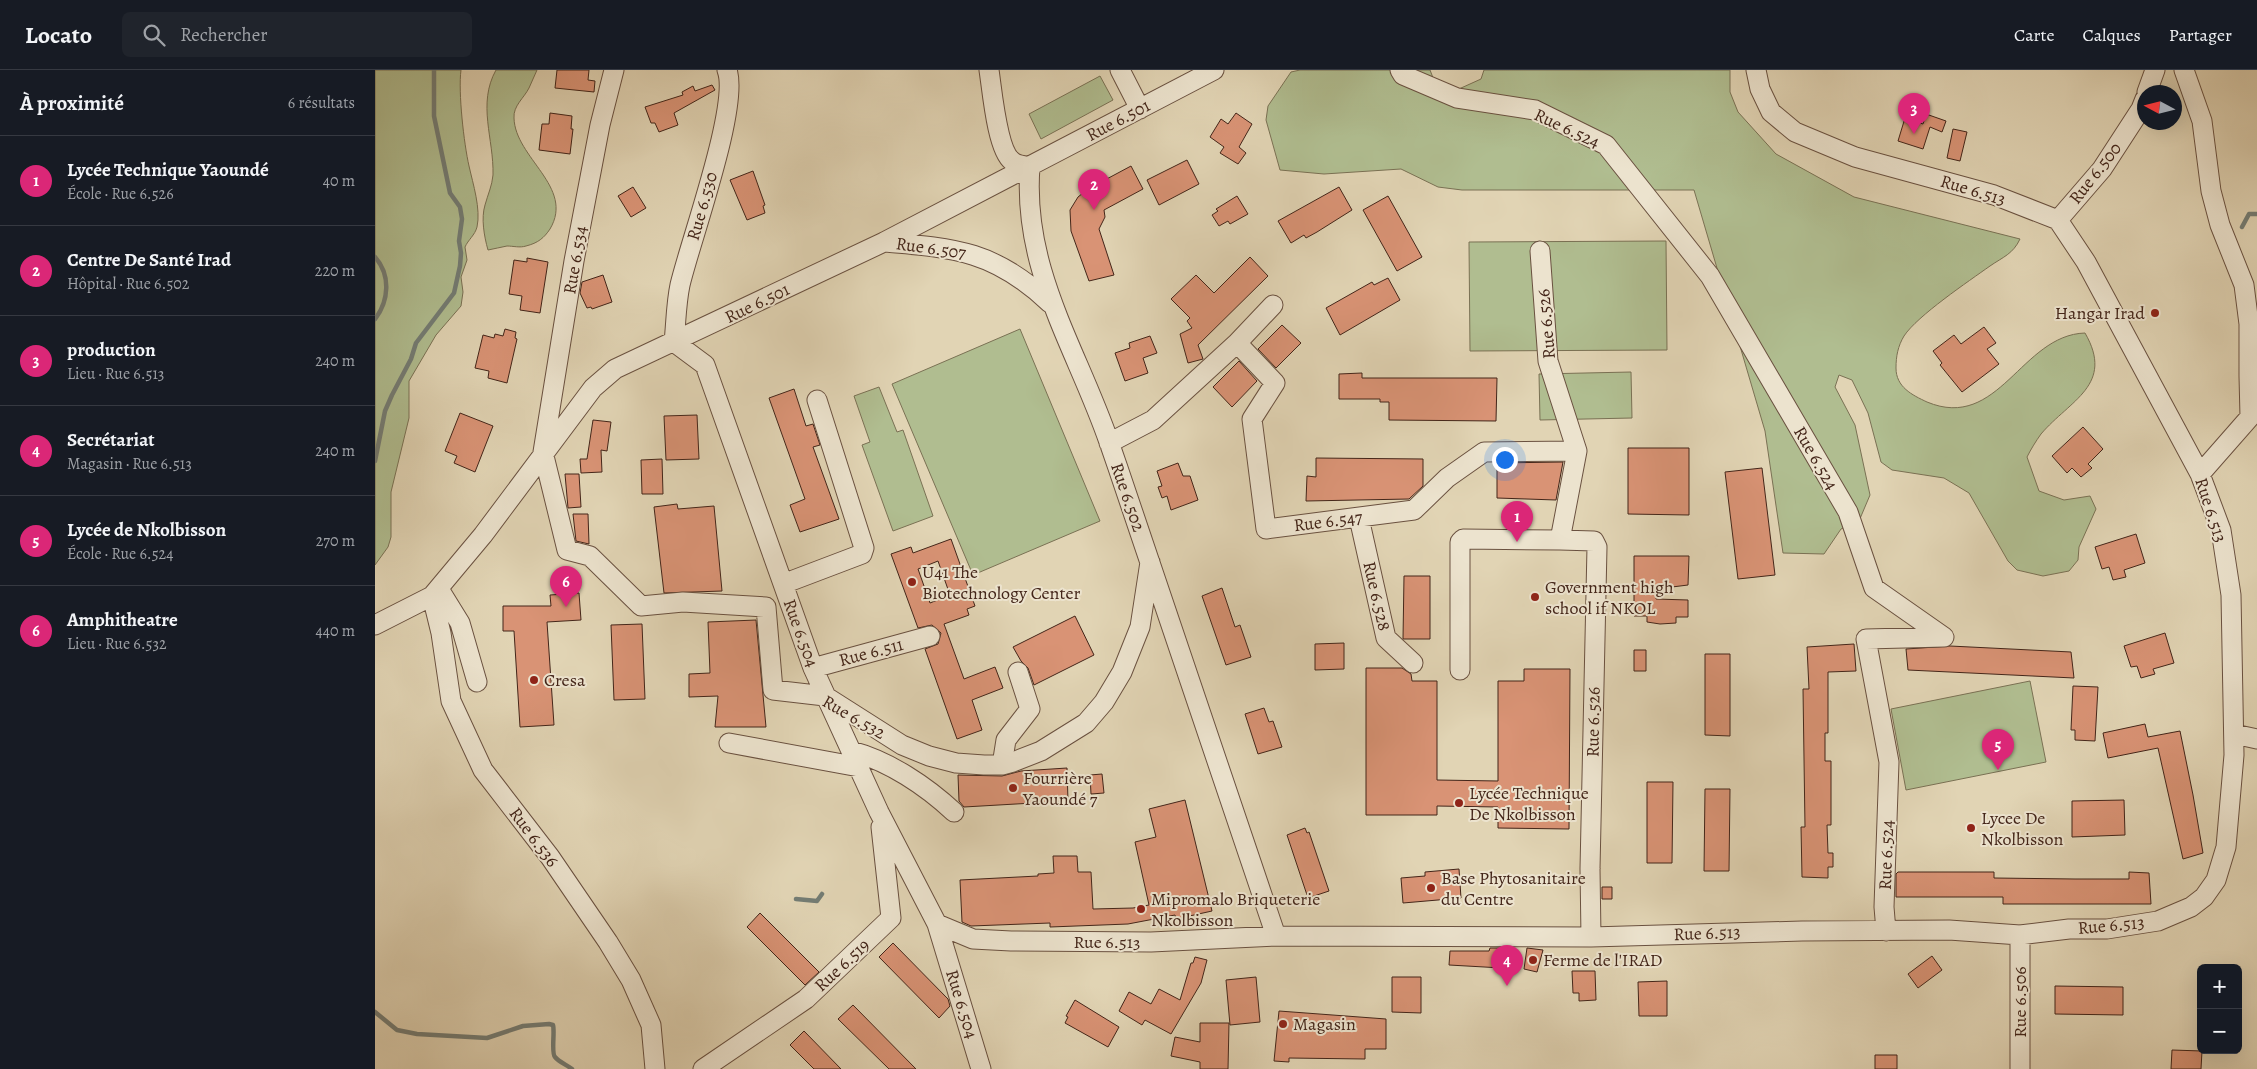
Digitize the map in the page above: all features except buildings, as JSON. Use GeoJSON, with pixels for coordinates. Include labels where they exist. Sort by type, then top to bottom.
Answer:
{"type":"FeatureCollection","features":[{"type":"Feature","properties":{"kind":"street","name":"Rue 6.534"},"geometry":{"type":"LineString","coordinates":[[543,452],[574,261],[600,125],[614,70]]}},
{"type":"Feature","properties":{"kind":"street","name":"Rue 6.530"},"geometry":{"type":"LineString","coordinates":[[674,342],[680,286],[718,147],[730,88],[727,70]]}},
{"type":"Feature","properties":{"kind":"street"},"geometry":{"type":"LineString","coordinates":[[989,70],[995,112],[1005,154],[1013,162],[1030,167]]}},
{"type":"Feature","properties":{"kind":"street"},"geometry":{"type":"LineString","coordinates":[[1120,70],[1140,109]]}},
{"type":"Feature","properties":{"kind":"street","name":"Rue 6.501"},"geometry":{"type":"LineString","coordinates":[[375,624],[435,593],[483,535],[543,452],[593,388],[615,369],[884,242],[1214,70]]}},
{"type":"Feature","properties":{"kind":"street","name":"Rue 6.524"},"geometry":{"type":"LineString","coordinates":[[1400,70],[1403,75],[1457,98],[1535,110],[1606,146],[1709,276],[1848,512],[1874,588],[1944,637],[1866,639],[1889,762],[1884,907],[1886,931]]}},
{"type":"Feature","properties":{"kind":"street","name":"Rue 6.513"},"geometry":{"type":"LineString","coordinates":[[937,924],[973,939],[1011,941],[1151,942],[1276,936],[1591,937],[1702,932],[1949,930],[2020,935],[2069,929],[2107,929],[2158,921],[2191,907],[2204,897],[2216,880],[2226,847],[2234,755],[2231,596],[2221,530],[2200,474],[2086,262],[2058,220],[1994,195],[1855,157],[1795,132],[1771,112],[1760,89],[1756,70]]}},
{"type":"Feature","properties":{"kind":"street"},"geometry":{"type":"LineString","coordinates":[[2150,85],[2155,70]]}},
{"type":"Feature","properties":{"kind":"street"},"geometry":{"type":"LineString","coordinates":[[2184,70],[2202,121],[2211,191],[2220,225],[2244,285],[2253,370],[2250,417],[2200,474]]}},
{"type":"Feature","properties":{"kind":"street","name":"Rue 6.500"},"geometry":{"type":"LineString","coordinates":[[2058,220],[2101,169],[2137,115]]}},
{"type":"Feature","properties":{"kind":"street","name":"Rue 6.502"},"geometry":{"type":"LineString","coordinates":[[1030,167],[1028,196],[1033,239],[1042,276],[1097,407],[1276,936]]}},
{"type":"Feature","properties":{"kind":"street","name":"Rue 6.507"},"geometry":{"type":"LineString","coordinates":[[884,242],[930,246],[979,256],[1000,265],[1037,290],[1053,306]]}},
{"type":"Feature","properties":{"kind":"street","name":"Rue 6.526"},"geometry":{"type":"LineString","coordinates":[[1540,251],[1548,362],[1577,451],[1560,540]]}},
{"type":"Feature","properties":{"kind":"street"},"geometry":{"type":"LineString","coordinates":[[1109,443],[1153,420],[1237,343],[1273,305]]}},
{"type":"Feature","properties":{"kind":"street","name":"Rue 6.504"},"geometry":{"type":"LineString","coordinates":[[674,342],[705,365],[813,668],[879,812],[937,924],[981,1069]]}},
{"type":"Feature","properties":{"kind":"street","name":"Rue 6.547"},"geometry":{"type":"LineString","coordinates":[[1237,343],[1275,384],[1252,419],[1266,529],[1414,510],[1447,478],[1484,452],[1577,451]]}},
{"type":"Feature","properties":{"kind":"street"},"geometry":{"type":"LineString","coordinates":[[783,584],[862,554],[864,544],[817,400]]}},
{"type":"Feature","properties":{"kind":"street","name":"Rue 6.532"},"geometry":{"type":"LineString","coordinates":[[543,452],[567,550],[590,556],[641,606],[683,602],[766,607],[773,690],[825,696],[902,745],[929,756],[956,763],[1002,765],[1041,751],[1086,723],[1104,702],[1122,672],[1140,627],[1150,562]]}},
{"type":"Feature","properties":{"kind":"street","name":"Rue 6.528"},"geometry":{"type":"LineString","coordinates":[[1359,518],[1385,638],[1413,663]]}},
{"type":"Feature","properties":{"kind":"street","name":"Rue 6.526"},"geometry":{"type":"LineString","coordinates":[[1460,670],[1460,545],[1463,539],[1594,541],[1597,547],[1590,868],[1591,937]]}},
{"type":"Feature","properties":{"kind":"street"},"geometry":{"type":"LineString","coordinates":[[435,593],[460,623],[477,682]]}},
{"type":"Feature","properties":{"kind":"street","name":"Rue 6.536"},"geometry":{"type":"LineString","coordinates":[[435,593],[451,701],[483,770],[550,857],[608,942],[631,980],[651,1025],[655,1069]]}},
{"type":"Feature","properties":{"kind":"street","name":"Rue 6.511"},"geometry":{"type":"LineString","coordinates":[[813,668],[930,636]]}},
{"type":"Feature","properties":{"kind":"street"},"geometry":{"type":"LineString","coordinates":[[1002,765],[1006,740],[1030,709],[1018,672]]}},
{"type":"Feature","properties":{"kind":"street"},"geometry":{"type":"LineString","coordinates":[[2234,734],[2257,740]]}},
{"type":"Feature","properties":{"kind":"street"},"geometry":{"type":"LineString","coordinates":[[729,743],[855,759],[869,756],[895,769],[954,812]]}},
{"type":"Feature","properties":{"kind":"street","name":"Rue 6.519"},"geometry":{"type":"LineString","coordinates":[[703,1069],[806,1000],[891,918],[879,812]]}},
{"type":"Feature","properties":{"kind":"street","name":"Rue 6.506"},"geometry":{"type":"LineString","coordinates":[[2020,935],[2020,1069]]}},
{"type":"Feature","properties":{"kind":"green space"},"geometry":{"type":"Polygon","coordinates":[[[375,70],[461,70],[460,91],[463,132],[476,196],[478,220],[476,230],[465,247],[467,260],[461,277],[463,292],[461,306],[436,335],[409,381],[409,418],[391,492],[391,537],[388,547],[375,565],[375,70]]]}},
{"type":"Feature","properties":{"kind":"green space"},"geometry":{"type":"Polygon","coordinates":[[[496,70],[537,70],[529,88],[517,106],[514,118],[517,133],[550,186],[555,200],[556,214],[550,229],[537,242],[524,247],[507,246],[488,250],[483,216],[491,186],[493,162],[487,109],[490,83],[496,70]]]}},
{"type":"Feature","properties":{"kind":"green space"},"geometry":{"type":"Polygon","coordinates":[[[1300,70],[1430,70],[1437,88],[1450,93],[1481,79],[1484,70],[1730,70],[1730,92],[1738,112],[1776,154],[1854,197],[2020,239],[2007,255],[1944,299],[1911,328],[1904,336],[1899,347],[1896,359],[1897,375],[1906,389],[1927,402],[1952,408],[1973,404],[1992,394],[2043,349],[2063,338],[2085,333],[2093,351],[2095,366],[2092,379],[2076,401],[2041,434],[2027,457],[2039,491],[2064,500],[2090,496],[2096,509],[2079,547],[2078,560],[2069,571],[2043,576],[2017,570],[2008,561],[1969,493],[1944,478],[1892,470],[1881,462],[1868,413],[1852,380],[1839,375],[1835,387],[1855,425],[1870,495],[1859,521],[1841,529],[1824,554],[1783,553],[1765,431],[1694,190],[1462,190],[1438,187],[1401,169],[1324,174],[1280,170],[1266,120],[1268,106],[1291,72],[1300,70]]]}},
{"type":"Feature","properties":{"kind":"green space"},"geometry":{"type":"Polygon","coordinates":[[[1100,76],[1113,100],[1041,139],[1029,114],[1100,76]]]}},
{"type":"Feature","properties":{"kind":"green space"},"geometry":{"type":"Polygon","coordinates":[[[1666,241],[1667,350],[1470,351],[1469,242],[1666,241]]]}},
{"type":"Feature","properties":{"kind":"green space"},"geometry":{"type":"Polygon","coordinates":[[[1020,329],[1100,521],[973,575],[892,384],[1020,329]]]}},
{"type":"Feature","properties":{"kind":"green space"},"geometry":{"type":"Polygon","coordinates":[[[1631,372],[1632,418],[1540,420],[1539,374],[1631,372]]]}},
{"type":"Feature","properties":{"kind":"green space"},"geometry":{"type":"Polygon","coordinates":[[[879,387],[897,432],[903,430],[933,516],[893,531],[862,445],[870,442],[854,396],[879,387]]]}},
{"type":"Feature","properties":{"kind":"green space"},"geometry":{"type":"Polygon","coordinates":[[[2030,681],[2046,762],[1906,790],[1891,709],[2030,681]]]}},
{"type":"Feature","properties":{"kind":"waterway"},"geometry":{"type":"LineString","coordinates":[[375,461],[385,411],[411,359],[416,343],[454,293],[460,266],[461,253],[459,241],[462,219],[460,207],[450,193],[434,116],[434,70]]}},
{"type":"Feature","properties":{"kind":"waterway"},"geometry":{"type":"LineString","coordinates":[[2242,227],[2249,214],[2257,214]]}},
{"type":"Feature","properties":{"kind":"waterway"},"geometry":{"type":"LineString","coordinates":[[375,257],[384,272],[386,280],[383,304],[375,319]]}},
{"type":"Feature","properties":{"kind":"waterway"},"geometry":{"type":"LineString","coordinates":[[796,899],[817,901],[822,894]]}},
{"type":"Feature","properties":{"kind":"waterway"},"geometry":{"type":"LineString","coordinates":[[375,1012],[397,1030],[417,1034],[487,1038],[523,1026],[553,1025],[554,1055],[572,1069]]}},
{"type":"Feature","properties":{"kind":"place","name":"production"},"geometry":{"type":"Point","coordinates":[1914,134]}},
{"type":"Feature","properties":{"kind":"place","name":"Centre De Santé Irad"},"geometry":{"type":"Point","coordinates":[1094,210]}},
{"type":"Feature","properties":{"kind":"place","name":"Hangar Irad"},"geometry":{"type":"Point","coordinates":[2155,313]}},
{"type":"Feature","properties":{"kind":"place","name":"Lycée Technique Yaoundé"},"geometry":{"type":"Point","coordinates":[1517,542]}},
{"type":"Feature","properties":{"kind":"place","name":"U41 The Biotechnology Center"},"geometry":{"type":"Point","coordinates":[912,582]}},
{"type":"Feature","properties":{"kind":"place","name":"Government high school if NKOL"},"geometry":{"type":"Point","coordinates":[1535,597]}},
{"type":"Feature","properties":{"kind":"place","name":"Amphitheatre"},"geometry":{"type":"Point","coordinates":[566,607]}},
{"type":"Feature","properties":{"kind":"place","name":"Cresa"},"geometry":{"type":"Point","coordinates":[534,680]}},
{"type":"Feature","properties":{"kind":"place","name":"Lycée de Nkolbisson"},"geometry":{"type":"Point","coordinates":[1998,770]}},
{"type":"Feature","properties":{"kind":"place","name":"Fourrière Yaoundé 7"},"geometry":{"type":"Point","coordinates":[1013,788]}},
{"type":"Feature","properties":{"kind":"place","name":"Lycée Technique De Nkolbisson"},"geometry":{"type":"Point","coordinates":[1459,803]}},
{"type":"Feature","properties":{"kind":"place","name":"Lycee De Nkolbisson"},"geometry":{"type":"Point","coordinates":[1971,828]}},
{"type":"Feature","properties":{"kind":"place","name":"Base Phytosanitaire du Centre"},"geometry":{"type":"Point","coordinates":[1431,888]}},
{"type":"Feature","properties":{"kind":"place","name":"Mipromalo Briqueterie Nkolbisson"},"geometry":{"type":"Point","coordinates":[1141,909]}},
{"type":"Feature","properties":{"kind":"place","name":"Ferme de l'IRAD"},"geometry":{"type":"Point","coordinates":[1533,960]}},
{"type":"Feature","properties":{"kind":"place","name":"Secrétariat"},"geometry":{"type":"Point","coordinates":[1507,986]}},
{"type":"Feature","properties":{"kind":"place","name":"Magasin"},"geometry":{"type":"Point","coordinates":[1283,1024]}}]}
